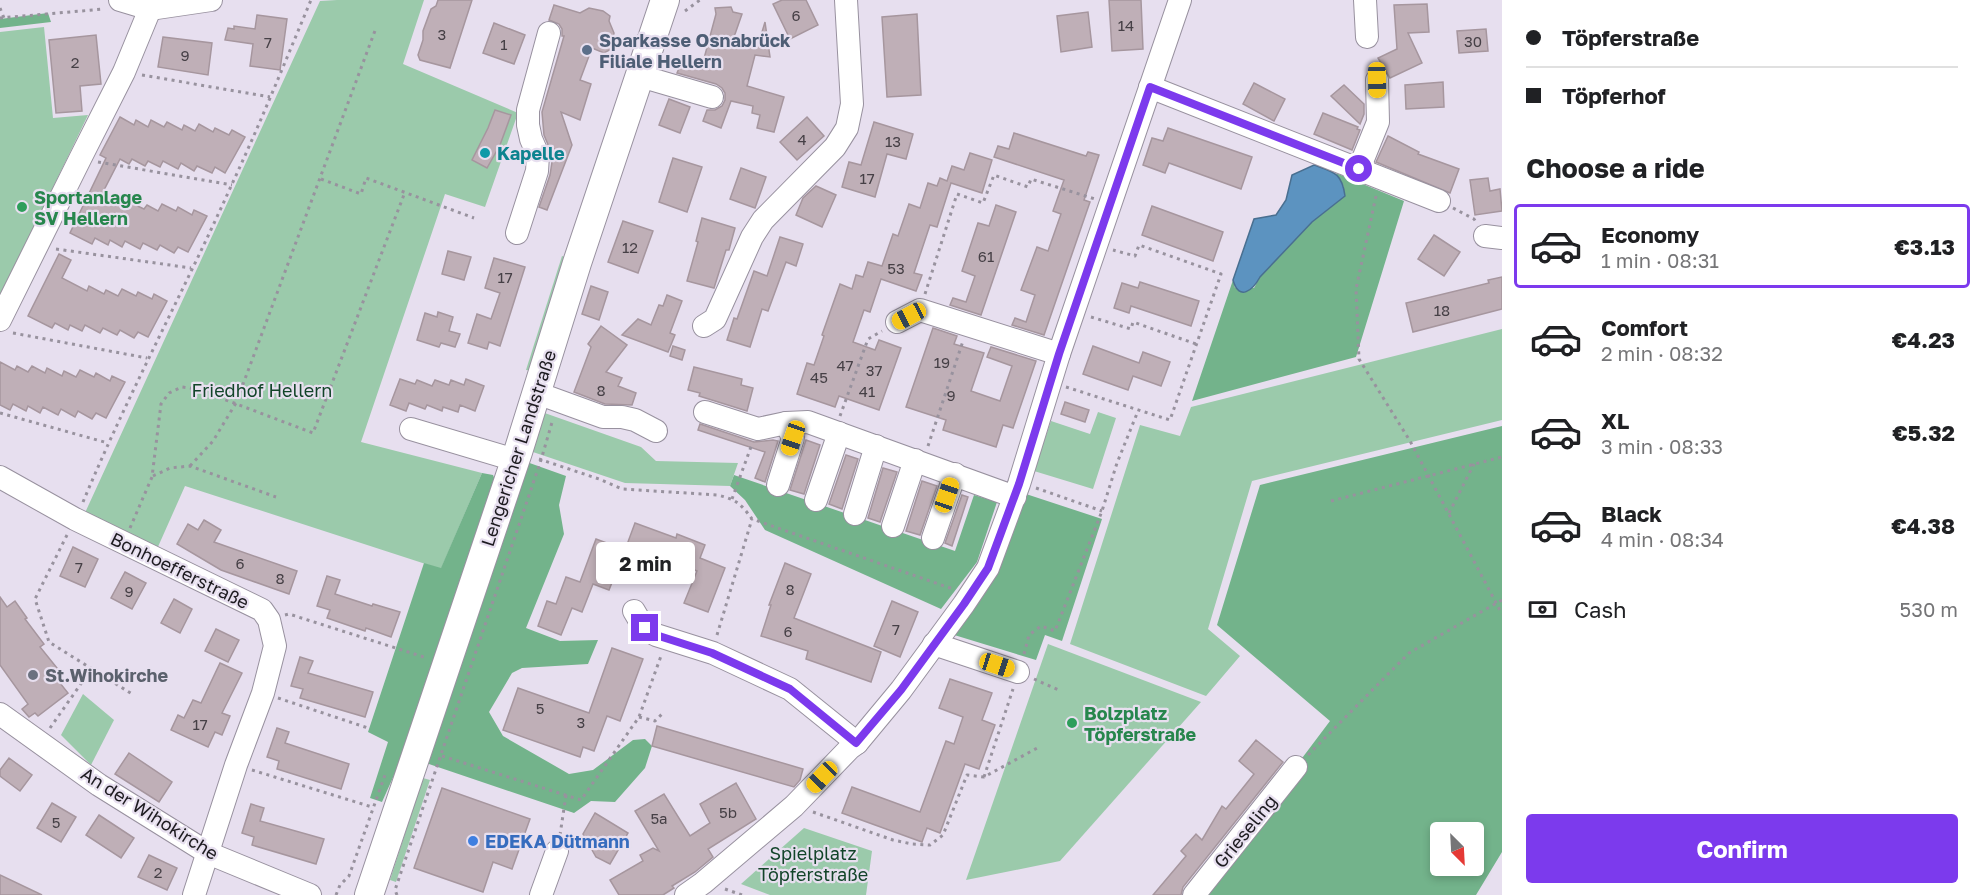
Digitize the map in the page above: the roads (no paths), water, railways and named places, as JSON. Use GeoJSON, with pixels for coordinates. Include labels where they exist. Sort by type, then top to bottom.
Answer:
{"type":"FeatureCollection","features":[{"type":"Feature","properties":{"kind":"main road","name":"Lengericher Landstraße"},"geometry":{"type":"LineString","coordinates":[[369,895],[397,814],[429,752],[457,668],[525,458],[665,0]]}},
{"type":"Feature","properties":{"kind":"street"},"geometry":{"type":"LineString","coordinates":[[117,4],[149,5],[211,0]]}},
{"type":"Feature","properties":{"kind":"street"},"geometry":{"type":"LineString","coordinates":[[704,326],[714,319],[752,237],[763,220],[835,147],[847,128],[852,104],[846,0]]}},
{"type":"Feature","properties":{"kind":"street"},"geometry":{"type":"LineString","coordinates":[[686,895],[794,806],[856,743],[901,690],[988,568],[1017,490],[1059,354],[1180,0]]}},
{"type":"Feature","properties":{"kind":"street"},"geometry":{"type":"LineString","coordinates":[[1365,0],[1367,36]]}},
{"type":"Feature","properties":{"kind":"street"},"geometry":{"type":"LineString","coordinates":[[6,327],[38,246],[124,72],[149,5]]}},
{"type":"Feature","properties":{"kind":"street"},"geometry":{"type":"LineString","coordinates":[[517,232],[537,171],[538,155],[531,139],[528,110],[549,33]]}},
{"type":"Feature","properties":{"kind":"street"},"geometry":{"type":"LineString","coordinates":[[640,76],[712,97]]}},
{"type":"Feature","properties":{"kind":"street"},"geometry":{"type":"LineString","coordinates":[[1369,173],[1378,122],[1377,80]]}},
{"type":"Feature","properties":{"kind":"street"},"geometry":{"type":"LineString","coordinates":[[1150,87],[1439,201]]}},
{"type":"Feature","properties":{"kind":"street"},"geometry":{"type":"LineString","coordinates":[[897,322],[920,310],[1059,354]]}},
{"type":"Feature","properties":{"kind":"street"},"geometry":{"type":"LineString","coordinates":[[544,396],[603,417],[635,420],[656,431]]}},
{"type":"Feature","properties":{"kind":"street"},"geometry":{"type":"LineString","coordinates":[[705,412],[758,429],[786,423],[808,422],[955,474],[1017,490]]}},
{"type":"Feature","properties":{"kind":"street"},"geometry":{"type":"LineString","coordinates":[[778,485],[793,438],[786,423]]}},
{"type":"Feature","properties":{"kind":"street"},"geometry":{"type":"LineString","coordinates":[[411,429],[525,458]]}},
{"type":"Feature","properties":{"kind":"street"},"geometry":{"type":"LineString","coordinates":[[816,500],[837,432]]}},
{"type":"Feature","properties":{"kind":"street"},"geometry":{"type":"LineString","coordinates":[[855,514],[876,446]]}},
{"type":"Feature","properties":{"kind":"street"},"geometry":{"type":"LineString","coordinates":[[893,526],[919,462]]}},
{"type":"Feature","properties":{"kind":"street"},"geometry":{"type":"LineString","coordinates":[[933,538],[955,474]]}},
{"type":"Feature","properties":{"kind":"street","name":"Bonhoefferstraße"},"geometry":{"type":"LineString","coordinates":[[0,477],[75,519],[262,610],[269,620],[275,646],[263,693],[236,765],[194,895]]}},
{"type":"Feature","properties":{"kind":"street"},"geometry":{"type":"LineString","coordinates":[[634,611],[645,628],[656,635],[712,653],[790,689],[856,743]]}},
{"type":"Feature","properties":{"kind":"street"},"geometry":{"type":"LineString","coordinates":[[934,644],[1018,672]]}},
{"type":"Feature","properties":{"kind":"street","name":"An der Wihokirche"},"geometry":{"type":"LineString","coordinates":[[0,714],[99,785],[208,853],[310,895]]}},
{"type":"Feature","properties":{"kind":"street","name":"Grieseling"},"geometry":{"type":"LineString","coordinates":[[1194,895],[1296,767]]}},
{"type":"Feature","properties":{"kind":"street"},"geometry":{"type":"LineString","coordinates":[[541,895],[557,851]]}},
{"type":"Feature","properties":{"kind":"water"},"geometry":{"type":"Polygon","coordinates":[[[1314,165],[1336,174],[1342,182],[1345,196],[1312,222],[1254,286],[1246,292],[1239,291],[1233,280],[1254,219],[1276,215],[1286,200],[1292,175],[1314,165]]]}},
{"type":"Feature","properties":{"kind":"place","name":"Sparkasse Osnabrück Filiale Hellern"},"geometry":{"type":"Point","coordinates":[587,50]}},
{"type":"Feature","properties":{"kind":"place","name":"Kapelle"},"geometry":{"type":"Point","coordinates":[485,153]}},
{"type":"Feature","properties":{"kind":"place","name":"Sportanlage SV Hellern"},"geometry":{"type":"Point","coordinates":[22,207]}},
{"type":"Feature","properties":{"kind":"place","name":"St.Wihokirche"},"geometry":{"type":"Point","coordinates":[33,675]}},
{"type":"Feature","properties":{"kind":"place","name":"Bolzplatz Töpferstraße"},"geometry":{"type":"Point","coordinates":[1072,723]}},
{"type":"Feature","properties":{"kind":"place","name":"EDEKA Dütmann"},"geometry":{"type":"Point","coordinates":[473,841]}},
{"type":"Feature","properties":{"kind":"park label","name":"Friedhof Hellern"},"geometry":{"type":"Point","coordinates":[262,390]}},
{"type":"Feature","properties":{"kind":"park label","name":"Spielplatz Töpferstraße"},"geometry":{"type":"Point","coordinates":[813,863]}}]}
